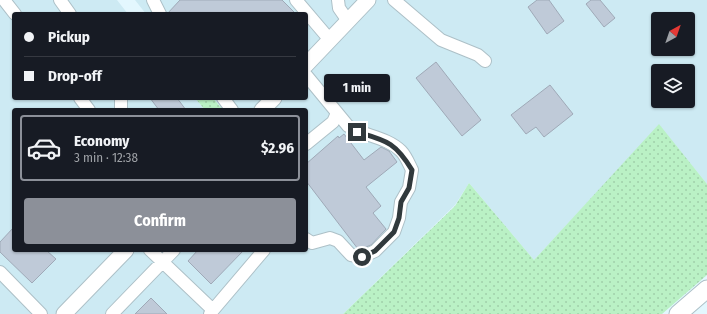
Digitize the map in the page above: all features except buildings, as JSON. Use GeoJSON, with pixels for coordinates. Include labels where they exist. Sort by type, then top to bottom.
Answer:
{"type":"FeatureCollection","features":[{"type":"Feature","properties":{"kind":"highway"},"geometry":{"type":"LineString","coordinates":[[678,314],[707,289]]}},
{"type":"Feature","properties":{"kind":"main road"},"geometry":{"type":"LineString","coordinates":[[308,63],[368,0]]}},
{"type":"Feature","properties":{"kind":"main road"},"geometry":{"type":"LineString","coordinates":[[264,108],[272,100]]}},
{"type":"Feature","properties":{"kind":"main road"},"geometry":{"type":"LineString","coordinates":[[64,314],[124,252]]}},
{"type":"Feature","properties":{"kind":"lane"},"geometry":{"type":"LineString","coordinates":[[4,0],[13,12]]}},
{"type":"Feature","properties":{"kind":"lane"},"geometry":{"type":"LineString","coordinates":[[60,0],[69,12]]}},
{"type":"Feature","properties":{"kind":"lane"},"geometry":{"type":"LineString","coordinates":[[153,0],[159,12]]}},
{"type":"Feature","properties":{"kind":"lane"},"geometry":{"type":"LineString","coordinates":[[296,0],[306,12]]}},
{"type":"Feature","properties":{"kind":"lane"},"geometry":{"type":"LineString","coordinates":[[338,0],[339,8],[348,21]]}},
{"type":"Feature","properties":{"kind":"lane"},"geometry":{"type":"LineString","coordinates":[[394,0],[441,40],[478,55],[485,61]]}},
{"type":"Feature","properties":{"kind":"lane"},"geometry":{"type":"LineString","coordinates":[[308,14],[330,40]]}},
{"type":"Feature","properties":{"kind":"lane"},"geometry":{"type":"LineString","coordinates":[[308,77],[348,126],[357,132],[390,143],[402,152],[412,170],[409,188],[401,202],[399,218],[394,232],[375,251],[362,257],[351,255],[338,241],[330,238],[312,243],[308,240]]}},
{"type":"Feature","properties":{"kind":"lane"},"geometry":{"type":"LineString","coordinates":[[308,142],[333,122],[337,113]]}},
{"type":"Feature","properties":{"kind":"lane"},"geometry":{"type":"LineString","coordinates":[[152,252],[216,311],[262,252]]}},
{"type":"Feature","properties":{"kind":"lane"},"geometry":{"type":"LineString","coordinates":[[112,314],[172,252]]}},
{"type":"Feature","properties":{"kind":"lane"},"geometry":{"type":"LineString","coordinates":[[0,272],[41,314]]}},
{"type":"Feature","properties":{"kind":"shaded area"},"geometry":{"type":"Polygon","coordinates":[[[0,0],[117,0],[126,12],[12,12],[12,100],[197,100],[203,108],[12,108],[12,252],[308,252],[308,108],[221,108],[215,100],[308,100],[308,12],[144,12],[135,0],[707,0],[707,184],[659,125],[534,260],[469,183],[455,205],[343,314],[0,314],[0,0]]]}},
{"type":"Feature","properties":{"kind":"green space"},"geometry":{"type":"Polygon","coordinates":[[[197,100],[215,100],[221,108],[203,108],[197,100]]]}},
{"type":"Feature","properties":{"kind":"green space"},"geometry":{"type":"Polygon","coordinates":[[[659,124],[707,184],[707,275],[662,314],[343,314],[455,206],[469,183],[534,260],[659,124]]]}},
{"type":"Feature","properties":{"kind":"route"},"geometry":{"type":"LineString","coordinates":[[357,132],[390,143],[402,152],[412,170],[409,188],[401,202],[399,218],[394,232],[384,244],[375,251],[362,257]]}}]}
